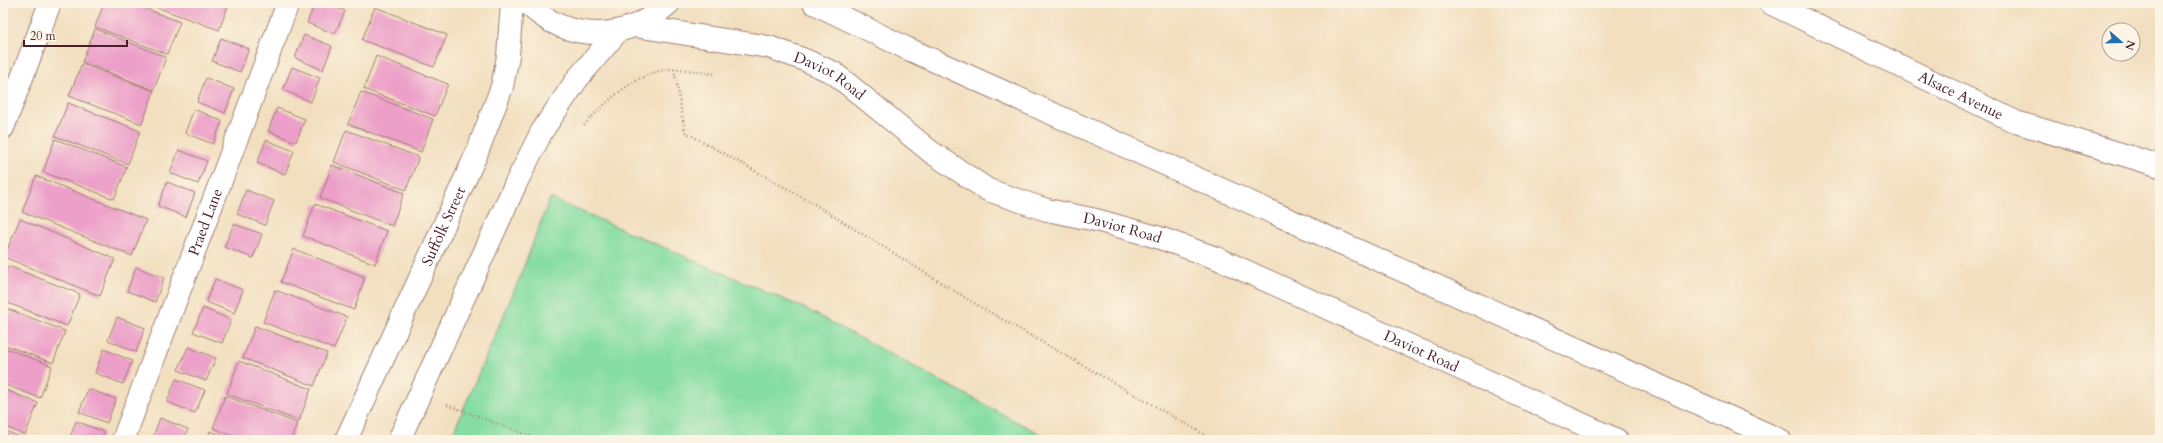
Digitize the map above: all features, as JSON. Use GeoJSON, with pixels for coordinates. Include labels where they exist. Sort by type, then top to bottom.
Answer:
{"type":"FeatureCollection","features":[{"type":"Feature","properties":{"kind":"street"},"geometry":{"type":"LineString","coordinates":[[3,128],[50,3]]}},
{"type":"Feature","properties":{"kind":"street","name":"Praed Lane"},"geometry":{"type":"LineString","coordinates":[[123,440],[288,3]]}},
{"type":"Feature","properties":{"kind":"street","name":"Suffolk Street"},"geometry":{"type":"LineString","coordinates":[[346,440],[476,155],[502,87],[508,56],[512,3]]}},
{"type":"Feature","properties":{"kind":"street"},"geometry":{"type":"LineString","coordinates":[[527,3],[550,22],[583,33],[627,29]]}},
{"type":"Feature","properties":{"kind":"street"},"geometry":{"type":"LineString","coordinates":[[400,440],[516,183],[542,131],[578,78],[627,29],[656,14],[669,3]]}},
{"type":"Feature","properties":{"kind":"street"},"geometry":{"type":"LineString","coordinates":[[814,3],[920,55],[1780,440]]}},
{"type":"Feature","properties":{"kind":"street","name":"Alsace Avenue"},"geometry":{"type":"LineString","coordinates":[[1770,3],[2016,122],[2160,166]]}},
{"type":"Feature","properties":{"kind":"street","name":"Daviot Road"},"geometry":{"type":"LineString","coordinates":[[627,29],[769,47],[805,60],[834,73],[931,152],[988,190],[1047,210],[1096,220],[1157,237],[1219,259],[1617,440]]}},
{"type":"Feature","properties":{"kind":"path"},"geometry":{"type":"LineString","coordinates":[[583,126],[630,85],[650,73],[674,69],[714,74]]}},
{"type":"Feature","properties":{"kind":"path"},"geometry":{"type":"LineString","coordinates":[[674,69],[685,132],[811,202],[977,305],[1214,440]]}},
{"type":"Feature","properties":{"kind":"path"},"geometry":{"type":"LineString","coordinates":[[446,405],[541,440]]}},
{"type":"Feature","properties":{"kind":"green space"},"geometry":{"type":"Polygon","coordinates":[[[550,198],[806,309],[1051,440],[450,440],[520,277],[550,198]]]}},
{"type":"Feature","properties":{"kind":"building"},"geometry":{"type":"Polygon","coordinates":[[[104,3],[131,3],[180,22],[167,54],[95,27],[104,3]]]}},
{"type":"Feature","properties":{"kind":"building"},"geometry":{"type":"Polygon","coordinates":[[[145,3],[229,3],[219,30],[145,3]]]}},
{"type":"Feature","properties":{"kind":"building"},"geometry":{"type":"Polygon","coordinates":[[[315,3],[325,3],[345,11],[335,34],[307,23],[315,3]]]}},
{"type":"Feature","properties":{"kind":"building"},"geometry":{"type":"Polygon","coordinates":[[[375,7],[447,35],[434,67],[362,40],[375,7]]]}},
{"type":"Feature","properties":{"kind":"building"},"geometry":{"type":"Polygon","coordinates":[[[95,29],[166,57],[154,90],[82,62],[95,29]]]}},
{"type":"Feature","properties":{"kind":"building"},"geometry":{"type":"Polygon","coordinates":[[[304,35],[332,46],[323,70],[295,58],[304,35]]]}},
{"type":"Feature","properties":{"kind":"building"},"geometry":{"type":"Polygon","coordinates":[[[221,38],[249,49],[240,72],[212,61],[221,38]]]}},
{"type":"Feature","properties":{"kind":"building"},"geometry":{"type":"Polygon","coordinates":[[[376,56],[448,84],[435,116],[364,89],[376,56]]]}},
{"type":"Feature","properties":{"kind":"building"},"geometry":{"type":"Polygon","coordinates":[[[82,64],[154,91],[142,124],[69,96],[82,64]]]}},
{"type":"Feature","properties":{"kind":"building"},"geometry":{"type":"Polygon","coordinates":[[[292,67],[320,78],[311,102],[283,90],[292,67]]]}},
{"type":"Feature","properties":{"kind":"building"},"geometry":{"type":"Polygon","coordinates":[[[206,78],[234,89],[225,113],[197,102],[206,78]]]}},
{"type":"Feature","properties":{"kind":"building"},"geometry":{"type":"Polygon","coordinates":[[[361,92],[433,119],[421,152],[348,124],[361,92]]]}},
{"type":"Feature","properties":{"kind":"building"},"geometry":{"type":"Polygon","coordinates":[[[68,103],[140,131],[128,164],[55,136],[68,103]]]}},
{"type":"Feature","properties":{"kind":"building"},"geometry":{"type":"Polygon","coordinates":[[[277,108],[305,119],[296,142],[268,131],[277,108]]]}},
{"type":"Feature","properties":{"kind":"building"},"geometry":{"type":"Polygon","coordinates":[[[194,109],[222,121],[213,144],[185,133],[194,109]]]}},
{"type":"Feature","properties":{"kind":"building"},"geometry":{"type":"Polygon","coordinates":[[[346,130],[419,157],[406,190],[334,162],[346,130]]]}},
{"type":"Feature","properties":{"kind":"building"},"geometry":{"type":"Polygon","coordinates":[[[55,139],[127,167],[114,199],[43,172],[55,139]]]}},
{"type":"Feature","properties":{"kind":"building"},"geometry":{"type":"Polygon","coordinates":[[[266,140],[294,151],[285,174],[257,163],[266,140]]]}},
{"type":"Feature","properties":{"kind":"building"},"geometry":{"type":"Polygon","coordinates":[[[179,150],[207,161],[198,184],[170,173],[179,150]]]}},
{"type":"Feature","properties":{"kind":"building"},"geometry":{"type":"Polygon","coordinates":[[[332,165],[404,193],[392,226],[320,198],[332,165]]]}},
{"type":"Feature","properties":{"kind":"building"},"geometry":{"type":"Polygon","coordinates":[[[36,176],[146,220],[132,256],[22,212],[36,176]]]}},
{"type":"Feature","properties":{"kind":"building"},"geometry":{"type":"Polygon","coordinates":[[[167,182],[195,193],[186,217],[158,206],[167,182]]]}},
{"type":"Feature","properties":{"kind":"building"},"geometry":{"type":"Polygon","coordinates":[[[246,190],[274,201],[265,225],[237,214],[246,190]]]}},
{"type":"Feature","properties":{"kind":"building"},"geometry":{"type":"Polygon","coordinates":[[[315,204],[387,231],[375,264],[303,236],[315,204]]]}},
{"type":"Feature","properties":{"kind":"building"},"geometry":{"type":"Polygon","coordinates":[[[20,219],[115,259],[100,296],[4,257],[20,219]]]}},
{"type":"Feature","properties":{"kind":"building"},"geometry":{"type":"Polygon","coordinates":[[[234,224],[262,234],[253,258],[224,247],[234,224]]]}},
{"type":"Feature","properties":{"kind":"building"},"geometry":{"type":"Polygon","coordinates":[[[294,249],[365,277],[354,310],[281,282],[294,249]]]}},
{"type":"Feature","properties":{"kind":"building"},"geometry":{"type":"Polygon","coordinates":[[[8,266],[80,294],[67,326],[3,301],[3,278],[8,266]]]}},
{"type":"Feature","properties":{"kind":"building"},"geometry":{"type":"Polygon","coordinates":[[[136,267],[164,278],[155,302],[127,291],[136,267]]]}},
{"type":"Feature","properties":{"kind":"building"},"geometry":{"type":"Polygon","coordinates":[[[215,279],[243,290],[234,313],[206,302],[215,279]]]}},
{"type":"Feature","properties":{"kind":"building"},"geometry":{"type":"Polygon","coordinates":[[[275,290],[347,317],[334,349],[263,322],[275,290]]]}},
{"type":"Feature","properties":{"kind":"building"},"geometry":{"type":"Polygon","coordinates":[[[3,307],[65,331],[53,363],[3,344],[3,307]]]}},
{"type":"Feature","properties":{"kind":"building"},"geometry":{"type":"Polygon","coordinates":[[[203,308],[231,320],[222,343],[193,332],[203,308]]]}},
{"type":"Feature","properties":{"kind":"building"},"geometry":{"type":"Polygon","coordinates":[[[117,317],[145,328],[136,352],[108,340],[117,317]]]}},
{"type":"Feature","properties":{"kind":"building"},"geometry":{"type":"Polygon","coordinates":[[[255,326],[327,353],[314,386],[243,358],[255,326]]]}},
{"type":"Feature","properties":{"kind":"building"},"geometry":{"type":"Polygon","coordinates":[[[3,347],[52,366],[40,398],[3,384],[3,347]]]}},
{"type":"Feature","properties":{"kind":"building"},"geometry":{"type":"Polygon","coordinates":[[[188,347],[216,358],[206,381],[178,370],[188,347]]]}},
{"type":"Feature","properties":{"kind":"building"},"geometry":{"type":"Polygon","coordinates":[[[104,349],[132,361],[123,384],[95,373],[104,349]]]}},
{"type":"Feature","properties":{"kind":"building"},"geometry":{"type":"Polygon","coordinates":[[[239,361],[311,389],[299,421],[227,394],[239,361]]]}},
{"type":"Feature","properties":{"kind":"building"},"geometry":{"type":"Polygon","coordinates":[[[176,379],[205,390],[195,413],[167,402],[176,379]]]}},
{"type":"Feature","properties":{"kind":"building"},"geometry":{"type":"Polygon","coordinates":[[[3,389],[38,403],[25,435],[3,426],[3,389]]]}},
{"type":"Feature","properties":{"kind":"building"},"geometry":{"type":"Polygon","coordinates":[[[88,389],[116,399],[107,423],[79,412],[88,389]]]}},
{"type":"Feature","properties":{"kind":"building"},"geometry":{"type":"Polygon","coordinates":[[[225,396],[297,423],[291,440],[243,440],[213,428],[225,396]]]}},
{"type":"Feature","properties":{"kind":"building"},"geometry":{"type":"Polygon","coordinates":[[[160,418],[188,429],[184,440],[152,440],[160,418]]]}},
{"type":"Feature","properties":{"kind":"building"},"geometry":{"type":"Polygon","coordinates":[[[76,421],[104,432],[101,440],[69,440],[76,421]]]}},
{"type":"Feature","properties":{"kind":"building"},"geometry":{"type":"Polygon","coordinates":[[[3,430],[25,439],[3,440],[3,430]]]}},
{"type":"Feature","properties":{"kind":"building"},"geometry":{"type":"Polygon","coordinates":[[[210,431],[234,440],[207,440],[210,431]]]}}]}
